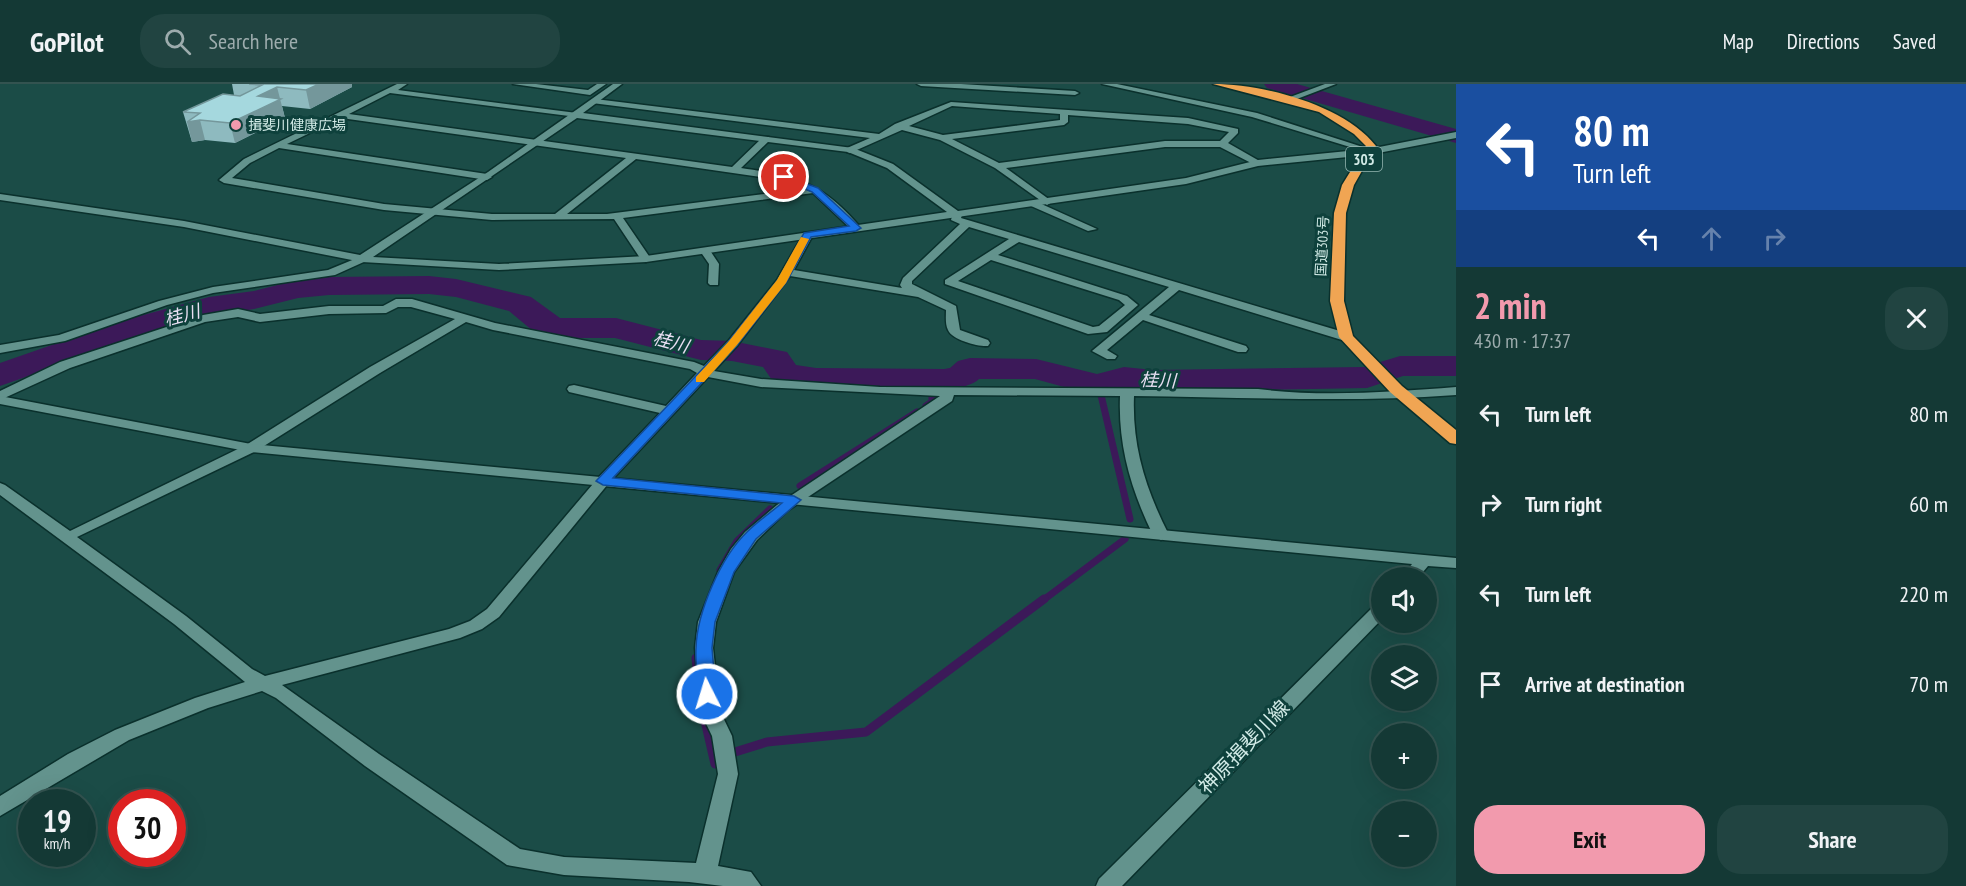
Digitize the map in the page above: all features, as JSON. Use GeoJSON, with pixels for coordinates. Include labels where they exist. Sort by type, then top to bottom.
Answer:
{"type":"FeatureCollection","features":[{"type":"Feature","properties":{"kind":"highway","name":"303"},"geometry":{"type":"LineString","coordinates":[[1218,84],[1291,98],[1344,120],[1362,132],[1371,146],[1368,152]]}},
{"type":"Feature","properties":{"kind":"highway","name":"国道303号"},"geometry":{"type":"LineString","coordinates":[[1368,152],[1348,184],[1340,213],[1337,301],[1346,337],[1365,360],[1399,392],[1456,439]]}},
{"type":"Feature","properties":{"kind":"street"},"geometry":{"type":"LineString","coordinates":[[403,84],[247,161],[224,180],[434,213],[492,217],[617,216],[815,190]]}},
{"type":"Feature","properties":{"kind":"street"},"geometry":{"type":"LineString","coordinates":[[517,84],[590,93],[602,84]]}},
{"type":"Feature","properties":{"kind":"street"},"geometry":{"type":"LineString","coordinates":[[0,350],[61,338],[163,303],[213,290],[331,273],[362,259],[434,213],[577,115],[618,84]]}},
{"type":"Feature","properties":{"kind":"street"},"geometry":{"type":"LineString","coordinates":[[921,84],[1075,93]]}},
{"type":"Feature","properties":{"kind":"street"},"geometry":{"type":"LineString","coordinates":[[1106,84],[1245,124],[1353,145],[1368,152]]}},
{"type":"Feature","properties":{"kind":"street"},"geometry":{"type":"LineString","coordinates":[[1291,98],[1332,84]]}},
{"type":"Feature","properties":{"kind":"street"},"geometry":{"type":"LineString","coordinates":[[391,91],[850,150],[890,166],[957,215]]}},
{"type":"Feature","properties":{"kind":"street"},"geometry":{"type":"LineString","coordinates":[[595,102],[878,136]]}},
{"type":"Feature","properties":{"kind":"street"},"geometry":{"type":"LineString","coordinates":[[850,150],[898,126],[951,104],[1245,124]]}},
{"type":"Feature","properties":{"kind":"street"},"geometry":{"type":"LineString","coordinates":[[944,138],[1064,122],[1064,112]]}},
{"type":"Feature","properties":{"kind":"street"},"geometry":{"type":"LineString","coordinates":[[339,115],[784,177],[815,190],[856,228]]}},
{"type":"Feature","properties":{"kind":"street"},"geometry":{"type":"LineString","coordinates":[[1222,144],[1245,124]]}},
{"type":"Feature","properties":{"kind":"street"},"geometry":{"type":"LineString","coordinates":[[898,126],[944,138],[998,166],[1047,202]]}},
{"type":"Feature","properties":{"kind":"street"},"geometry":{"type":"LineString","coordinates":[[0,197],[184,224],[362,259],[499,267],[645,259],[705,251],[1186,181],[1258,163],[1368,152],[1456,135]]}},
{"type":"Feature","properties":{"kind":"street"},"geometry":{"type":"LineString","coordinates":[[735,169],[766,139]]}},
{"type":"Feature","properties":{"kind":"street"},"geometry":{"type":"LineString","coordinates":[[998,166],[1165,144],[1222,144],[1258,163]]}},
{"type":"Feature","properties":{"kind":"street"},"geometry":{"type":"LineString","coordinates":[[280,146],[487,177]]}},
{"type":"Feature","properties":{"kind":"street"},"geometry":{"type":"LineString","coordinates":[[557,217],[634,156]]}},
{"type":"Feature","properties":{"kind":"street"},"geometry":{"type":"LineString","coordinates":[[1034,204],[1092,229]]}},
{"type":"Feature","properties":{"kind":"street"},"geometry":{"type":"LineString","coordinates":[[957,215],[956,220],[967,224],[1346,337]]}},
{"type":"Feature","properties":{"kind":"street"},"geometry":{"type":"LineString","coordinates":[[617,216],[645,259]]}},
{"type":"Feature","properties":{"kind":"street"},"geometry":{"type":"LineString","coordinates":[[967,224],[907,280],[906,285],[921,295],[952,308],[953,329],[956,333],[984,343]]}},
{"type":"Feature","properties":{"kind":"street"},"geometry":{"type":"LineString","coordinates":[[0,807],[67,765],[122,735],[178,712],[265,683],[454,634],[476,625],[493,613],[603,481],[733,343],[786,272],[808,235]]}},
{"type":"Feature","properties":{"kind":"street"},"geometry":{"type":"LineString","coordinates":[[989,256],[1123,298],[1132,305],[1103,328],[1092,331],[949,282],[989,256],[1017,239]]}},
{"type":"Feature","properties":{"kind":"street"},"geometry":{"type":"LineString","coordinates":[[705,251],[714,264],[714,283]]}},
{"type":"Feature","properties":{"kind":"street"},"geometry":{"type":"LineString","coordinates":[[786,272],[921,295]]}},
{"type":"Feature","properties":{"kind":"street"},"geometry":{"type":"LineString","coordinates":[[1111,356],[1098,351],[1176,287]]}},
{"type":"Feature","properties":{"kind":"street"},"geometry":{"type":"LineString","coordinates":[[0,398],[65,365],[193,322],[238,313],[260,318],[329,310],[387,309],[396,303],[412,303],[493,326],[694,366],[708,371],[788,385],[879,391],[1258,393],[1280,396],[1456,392]]}},
{"type":"Feature","properties":{"kind":"street"},"geometry":{"type":"LineString","coordinates":[[1141,316],[1242,349]]}},
{"type":"Feature","properties":{"kind":"street"},"geometry":{"type":"LineString","coordinates":[[77,532],[251,448],[375,369],[465,318]]}},
{"type":"Feature","properties":{"kind":"street"},"geometry":{"type":"LineString","coordinates":[[574,389],[669,411]]}},
{"type":"Feature","properties":{"kind":"street"},"geometry":{"type":"LineString","coordinates":[[705,874],[728,774],[722,736],[710,711],[704,648],[707,622],[726,572],[737,553],[770,518],[947,398],[947,392]]}},
{"type":"Feature","properties":{"kind":"street"},"geometry":{"type":"LineString","coordinates":[[1127,392],[1129,444],[1149,511],[1161,535]]}},
{"type":"Feature","properties":{"kind":"street"},"geometry":{"type":"LineString","coordinates":[[0,398],[251,448],[1456,563]]}},
{"type":"Feature","properties":{"kind":"street"},"geometry":{"type":"LineString","coordinates":[[0,488],[180,620],[245,674],[283,693],[372,760],[515,858],[564,866],[705,874],[743,879],[750,886]]}},
{"type":"Feature","properties":{"kind":"street"},"geometry":{"type":"LineString","coordinates":[[1418,567],[1424,560]]}},
{"type":"Feature","properties":{"kind":"street","name":"神原揖斐川線"},"geometry":{"type":"LineString","coordinates":[[1107,886],[1371,619]]}},
{"type":"Feature","properties":{"kind":"building"},"geometry":{"type":"Polygon","coordinates":[[[249,84],[319,84],[306,90],[277,87],[258,96],[281,99],[230,123],[200,120],[187,122],[200,113],[183,112],[223,94],[240,96],[262,85],[249,84]]]}},
{"type":"Feature","properties":{"kind":"waterway","name":"桂川"},"geometry":{"type":"LineString","coordinates":[[1274,84],[1456,136]]}},
{"type":"Feature","properties":{"kind":"waterway","name":"桂川"},"geometry":{"type":"LineString","coordinates":[[0,375],[130,329],[209,307],[254,300],[297,289],[329,286],[429,285],[456,288],[520,304],[545,324],[556,328],[616,328],[701,350],[732,351],[775,359],[784,373],[816,379],[944,380],[962,376],[970,368],[1036,369],[1097,385],[1124,378],[1153,381],[1367,377],[1400,366],[1456,366]]}},
{"type":"Feature","properties":{"kind":"waterway"},"geometry":{"type":"LineString","coordinates":[[930,380],[930,389]]}},
{"type":"Feature","properties":{"kind":"waterway"},"geometry":{"type":"LineString","coordinates":[[1101,395],[1130,519]]}},
{"type":"Feature","properties":{"kind":"waterway"},"geometry":{"type":"LineString","coordinates":[[926,406],[932,402],[932,397]]}},
{"type":"Feature","properties":{"kind":"waterway"},"geometry":{"type":"LineString","coordinates":[[800,486],[917,412]]}},
{"type":"Feature","properties":{"kind":"waterway"},"geometry":{"type":"LineString","coordinates":[[720,570],[737,541],[770,509]]}},
{"type":"Feature","properties":{"kind":"waterway"},"geometry":{"type":"LineString","coordinates":[[1042,601],[1125,539]]}},
{"type":"Feature","properties":{"kind":"waterway"},"geometry":{"type":"LineString","coordinates":[[735,752],[767,742],[866,732],[1044,599]]}},
{"type":"Feature","properties":{"kind":"waterway"},"geometry":{"type":"LineString","coordinates":[[696,658],[700,699],[715,764]]}},
{"type":"Feature","properties":{"kind":"slow traffic"},"geometry":{"type":"LineString","coordinates":[[700,379],[733,343],[782,281],[805,239]]}},
{"type":"Feature","properties":{"kind":"place","name":"揖斐川健康広場"},"geometry":{"type":"Point","coordinates":[236,125]}},
{"type":"Feature","properties":{"kind":"route"},"geometry":{"type":"LineString","coordinates":[[707,694],[704,648],[707,622],[726,572],[737,553],[751,536],[794,500],[603,481],[733,343],[782,281],[808,235],[856,228],[815,190],[784,177]]}}]}
